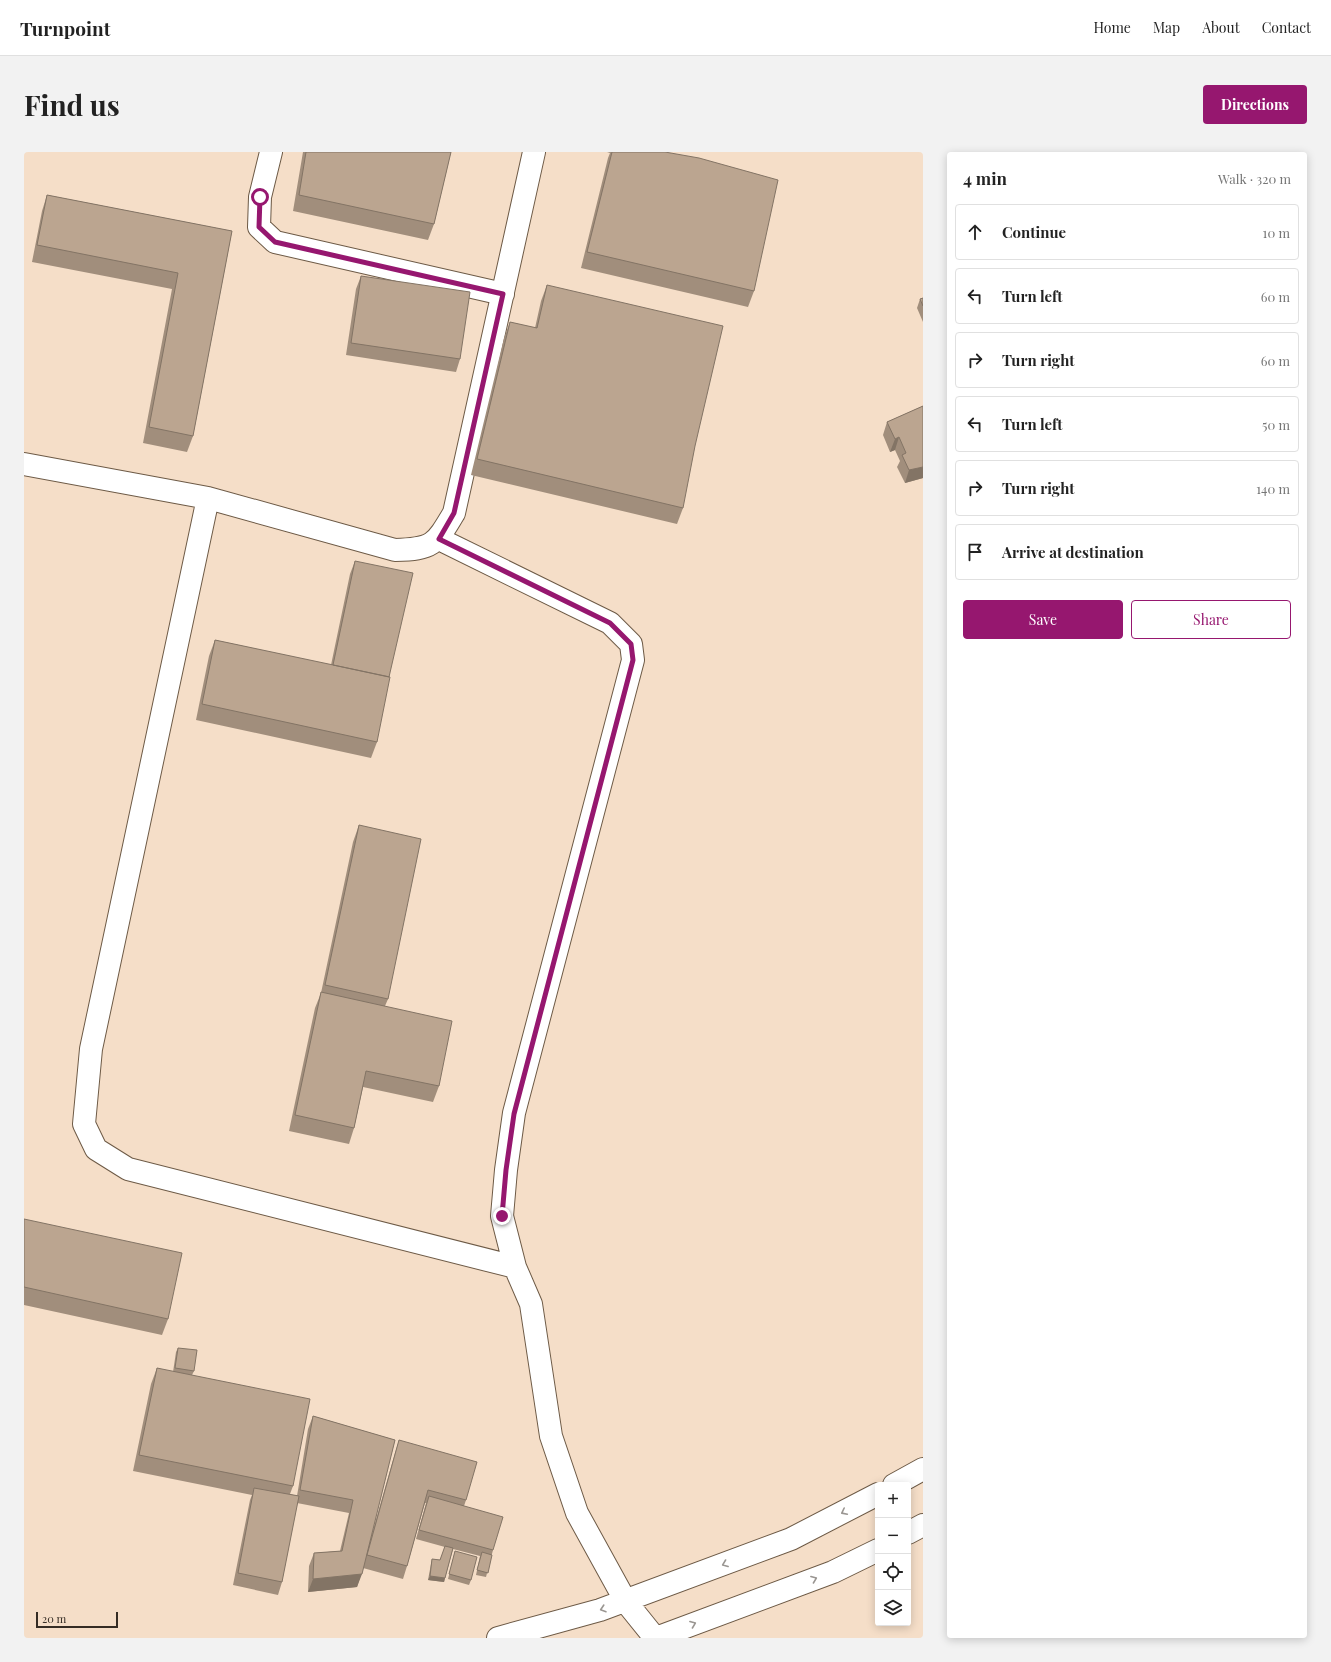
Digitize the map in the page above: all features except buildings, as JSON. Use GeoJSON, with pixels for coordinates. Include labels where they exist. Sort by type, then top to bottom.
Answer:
{"type":"FeatureCollection","features":[{"type":"Feature","properties":{"kind":"street"},"geometry":{"type":"LineString","coordinates":[[271,152],[260,197],[259,227],[275,242],[503,294]]}},
{"type":"Feature","properties":{"kind":"street"},"geometry":{"type":"LineString","coordinates":[[24,464],[208,498],[395,550],[420,549],[439,539],[454,513],[534,152]]}},
{"type":"Feature","properties":{"kind":"street"},"geometry":{"type":"LineString","coordinates":[[208,498],[91,1049],[84,1124],[96,1150],[128,1169],[515,1267]]}},
{"type":"Feature","properties":{"kind":"street"},"geometry":{"type":"LineString","coordinates":[[439,539],[610,623],[631,644],[633,660],[514,1114],[506,1170],[502,1216],[515,1267],[531,1304],[553,1443],[577,1513],[626,1602],[655,1638],[833,1572],[875,1551]]}},
{"type":"Feature","properties":{"kind":"street"},"geometry":{"type":"LineString","coordinates":[[899,1482],[923,1469]]}},
{"type":"Feature","properties":{"kind":"street"},"geometry":{"type":"LineString","coordinates":[[498,1638],[626,1602],[792,1539],[875,1496]]}},
{"type":"Feature","properties":{"kind":"street"},"geometry":{"type":"LineString","coordinates":[[911,1531],[923,1525]]}},
{"type":"Feature","properties":{"kind":"route"},"geometry":{"type":"LineString","coordinates":[[260,197],[259,227],[275,242],[503,294],[454,513],[439,539],[487,561],[610,623],[631,644],[633,660],[514,1114],[506,1170],[502,1216]]}}]}
